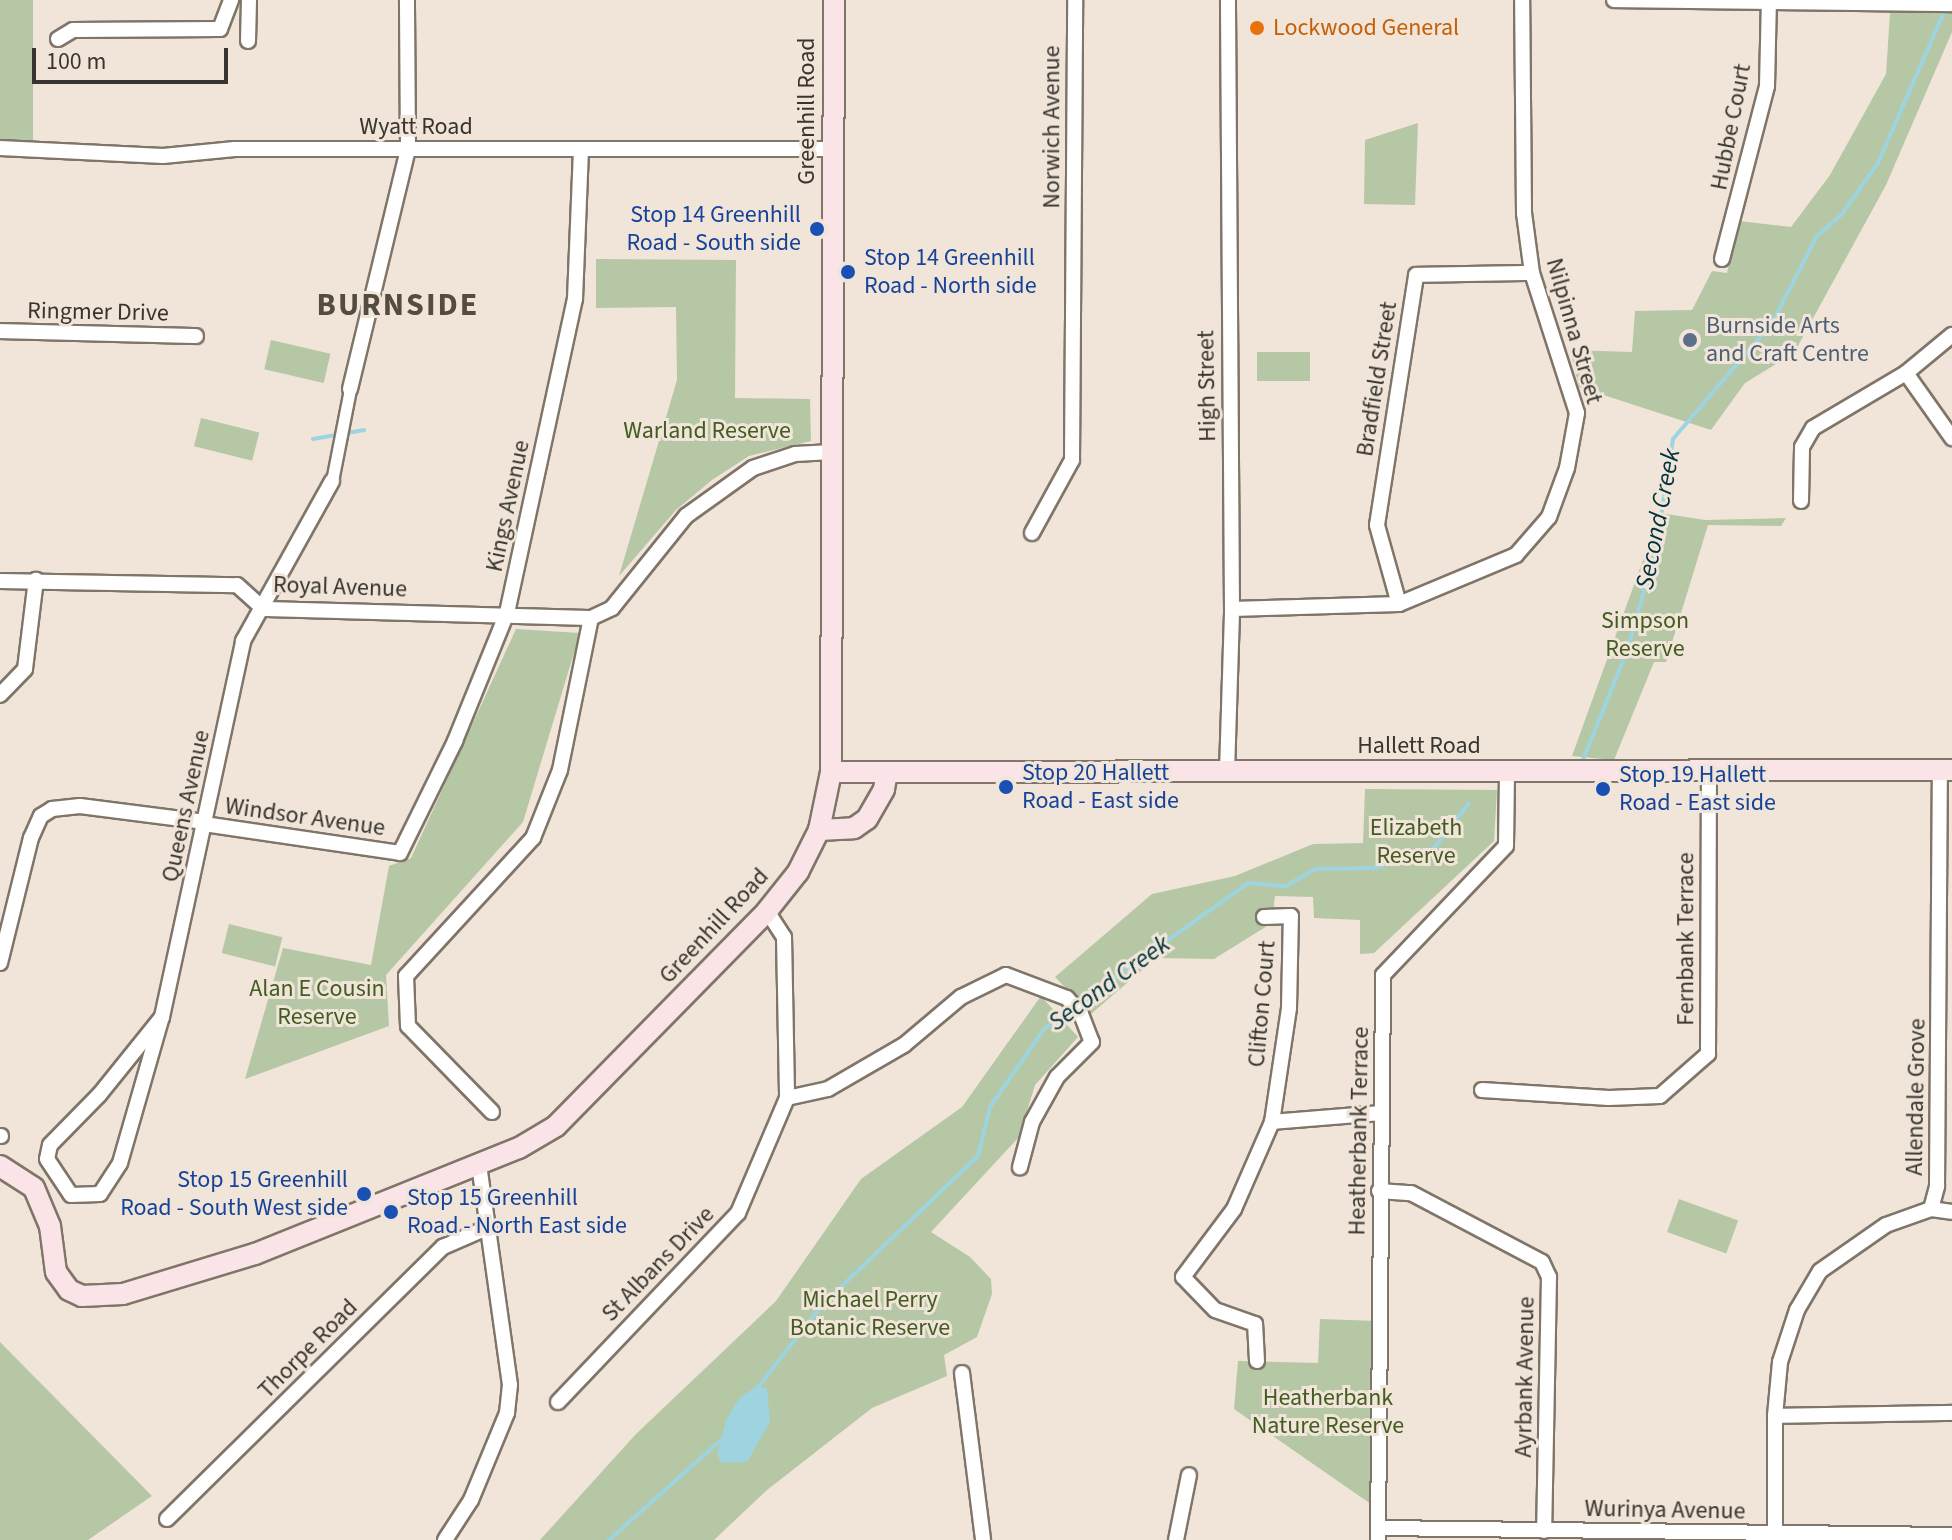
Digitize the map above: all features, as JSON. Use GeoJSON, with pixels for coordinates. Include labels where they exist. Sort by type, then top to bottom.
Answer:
{"type":"FeatureCollection","features":[{"type":"Feature","properties":{"kind":"main road","name":"Greenhill Road"},"geometry":{"type":"LineString","coordinates":[[0,1166],[15,1172],[39,1197],[50,1226],[56,1272],[69,1290],[97,1298],[255,1254],[479,1164],[556,1126],[584,1102],[767,911],[798,872],[819,830],[831,772],[834,0]]}},
{"type":"Feature","properties":{"kind":"main road","name":"Hallett Road"},"geometry":{"type":"LineString","coordinates":[[831,772],[1709,774],[1946,770]]}},
{"type":"Feature","properties":{"kind":"main road"},"geometry":{"type":"LineString","coordinates":[[819,830],[854,828],[867,819],[884,789],[887,772]]}},
{"type":"Feature","properties":{"kind":"street"},"geometry":{"type":"LineString","coordinates":[[58,39],[73,30],[220,29],[231,0]]}},
{"type":"Feature","properties":{"kind":"street"},"geometry":{"type":"LineString","coordinates":[[248,41],[249,0]]}},
{"type":"Feature","properties":{"kind":"street"},"geometry":{"type":"LineString","coordinates":[[332,481],[347,424],[350,389],[408,149],[407,0]]}},
{"type":"Feature","properties":{"kind":"street","name":"Norwich Avenue"},"geometry":{"type":"LineString","coordinates":[[1032,533],[1072,460],[1075,0]]}},
{"type":"Feature","properties":{"kind":"street","name":"High Street"},"geometry":{"type":"LineString","coordinates":[[1227,772],[1232,609],[1228,0]]}},
{"type":"Feature","properties":{"kind":"street","name":"Nilpinna Street"},"geometry":{"type":"LineString","coordinates":[[1232,609],[1399,604],[1516,555],[1549,517],[1567,468],[1577,413],[1532,273],[1524,213],[1522,0]]}},
{"type":"Feature","properties":{"kind":"street"},"geometry":{"type":"LineString","coordinates":[[1614,0],[1945,4]]}},
{"type":"Feature","properties":{"kind":"street","name":"Hubbe Court"},"geometry":{"type":"LineString","coordinates":[[1722,259],[1767,86],[1769,1]]}},
{"type":"Feature","properties":{"kind":"street","name":"Wyatt Road"},"geometry":{"type":"LineString","coordinates":[[0,148],[163,156],[235,149],[833,149]]}},
{"type":"Feature","properties":{"kind":"street","name":"Kings Avenue"},"geometry":{"type":"LineString","coordinates":[[400,853],[455,741],[507,613],[575,299],[581,149]]}},
{"type":"Feature","properties":{"kind":"street","name":"Bradfield Street"},"geometry":{"type":"LineString","coordinates":[[1399,604],[1377,525],[1416,275],[1532,273]]}},
{"type":"Feature","properties":{"kind":"street","name":"Ringmer Drive"},"geometry":{"type":"LineString","coordinates":[[0,331],[196,336]]}},
{"type":"Feature","properties":{"kind":"street"},"geometry":{"type":"LineString","coordinates":[[1801,501],[1802,447],[1813,428],[1906,373],[1952,335]]}},
{"type":"Feature","properties":{"kind":"street"},"geometry":{"type":"LineString","coordinates":[[1906,373],[1952,438]]}},
{"type":"Feature","properties":{"kind":"street"},"geometry":{"type":"LineString","coordinates":[[492,1112],[408,1026],[406,976],[533,838],[560,770],[591,618],[612,608],[686,516],[753,468],[795,454],[832,452]]}},
{"type":"Feature","properties":{"kind":"street","name":"Queens Avenue"},"geometry":{"type":"LineString","coordinates":[[162,1017],[99,1095],[50,1145],[47,1159],[71,1195],[100,1194],[111,1182],[162,1017],[243,641],[264,609],[332,481]]}},
{"type":"Feature","properties":{"kind":"street"},"geometry":{"type":"LineString","coordinates":[[0,695],[25,669],[36,580]]}},
{"type":"Feature","properties":{"kind":"street","name":"Royal Avenue"},"geometry":{"type":"LineString","coordinates":[[0,581],[237,585],[264,609],[507,613],[591,618]]}},
{"type":"Feature","properties":{"kind":"street","name":"Allendale Grove"},"geometry":{"type":"LineString","coordinates":[[1775,1537],[1775,1416],[1780,1362],[1797,1310],[1820,1271],[1886,1225],[1931,1209],[1937,1186],[1946,979],[1946,770]]}},
{"type":"Feature","properties":{"kind":"street","name":"Heatherbank Terrace"},"geometry":{"type":"LineString","coordinates":[[1378,1534],[1383,975],[1506,846],[1507,772]]}},
{"type":"Feature","properties":{"kind":"street","name":"Fernbank Terrace"},"geometry":{"type":"LineString","coordinates":[[1482,1090],[1609,1098],[1660,1096],[1708,1054],[1709,774]]}},
{"type":"Feature","properties":{"kind":"street","name":"Windsor Avenue"},"geometry":{"type":"LineString","coordinates":[[0,963],[34,824],[52,809],[80,806],[400,853]]}},
{"type":"Feature","properties":{"kind":"street"},"geometry":{"type":"LineString","coordinates":[[767,911],[784,937],[787,1098],[828,1089],[904,1045],[961,997],[1006,975],[1056,990],[1069,1000],[1081,1014],[1092,1042],[1057,1077],[1032,1122],[1020,1167]]}},
{"type":"Feature","properties":{"kind":"street","name":"Clifton Court"},"geometry":{"type":"LineString","coordinates":[[1257,1361],[1255,1324],[1215,1310],[1183,1277],[1234,1209],[1272,1122],[1289,1008],[1291,916],[1264,917]]}},
{"type":"Feature","properties":{"kind":"street","name":"St Albans Drive"},"geometry":{"type":"LineString","coordinates":[[558,1402],[738,1213],[787,1098]]}},
{"type":"Feature","properties":{"kind":"street"},"geometry":{"type":"LineString","coordinates":[[1272,1122],[1381,1113]]}},
{"type":"Feature","properties":{"kind":"street"},"geometry":{"type":"LineString","coordinates":[[445,1540],[471,1500],[507,1413],[510,1385],[479,1164]]}},
{"type":"Feature","properties":{"kind":"street","name":"Ayrbank Avenue"},"geometry":{"type":"LineString","coordinates":[[1379,1191],[1411,1193],[1542,1262],[1549,1277],[1544,1531]]}},
{"type":"Feature","properties":{"kind":"street"},"geometry":{"type":"LineString","coordinates":[[1931,1209],[1952,1212]]}},
{"type":"Feature","properties":{"kind":"street","name":"Thorpe Road"},"geometry":{"type":"LineString","coordinates":[[167,1519],[443,1247],[489,1227]]}},
{"type":"Feature","properties":{"kind":"street"},"geometry":{"type":"LineString","coordinates":[[962,1373],[983,1540]]}},
{"type":"Feature","properties":{"kind":"street"},"geometry":{"type":"LineString","coordinates":[[1775,1416],[1952,1413]]}},
{"type":"Feature","properties":{"kind":"street"},"geometry":{"type":"LineString","coordinates":[[1176,1540],[1189,1475]]}},
{"type":"Feature","properties":{"kind":"street","name":"Wurinya Avenue"},"geometry":{"type":"LineString","coordinates":[[1378,1534],[1544,1531],[1775,1537],[1952,1535]]}},
{"type":"Feature","properties":{"kind":"green space"},"geometry":{"type":"Polygon","coordinates":[[[0,0],[33,0],[33,148],[0,148],[0,0]]]}},
{"type":"Feature","properties":{"kind":"green space"},"geometry":{"type":"Polygon","coordinates":[[[1890,13],[1952,13],[1952,32],[1886,185],[1794,353],[1745,383],[1711,430],[1579,387],[1570,350],[1632,352],[1635,311],[1692,310],[1712,271],[1727,273],[1739,221],[1791,227],[1830,175],[1886,74],[1890,13]]]}},
{"type":"Feature","properties":{"kind":"green space"},"geometry":{"type":"Polygon","coordinates":[[[1418,123],[1415,205],[1364,204],[1365,140],[1418,123]]]}},
{"type":"Feature","properties":{"kind":"green space","name":"Warland Reserve"},"geometry":{"type":"Polygon","coordinates":[[[596,259],[736,260],[735,398],[810,399],[811,441],[749,456],[712,480],[676,510],[619,576],[677,380],[676,307],[596,308],[596,259]]]}},
{"type":"Feature","properties":{"kind":"green space"},"geometry":{"type":"Polygon","coordinates":[[[271,340],[330,354],[324,383],[264,369],[271,340]]]}},
{"type":"Feature","properties":{"kind":"green space"},"geometry":{"type":"Polygon","coordinates":[[[1257,352],[1310,352],[1310,381],[1257,381],[1257,352]]]}},
{"type":"Feature","properties":{"kind":"green space"},"geometry":{"type":"Polygon","coordinates":[[[201,418],[259,433],[252,461],[194,446],[201,418]]]}},
{"type":"Feature","properties":{"kind":"green space","name":"Simpson Reserve"},"geometry":{"type":"Polygon","coordinates":[[[1660,513],[1705,520],[1786,518],[1781,526],[1708,525],[1666,662],[1654,662],[1614,760],[1572,756],[1660,513]]]}},
{"type":"Feature","properties":{"kind":"green space","name":"Alan E Cousin Reserve"},"geometry":{"type":"Polygon","coordinates":[[[516,629],[580,633],[523,822],[386,975],[389,1026],[245,1079],[283,948],[371,965],[389,866],[411,858],[516,629]]]}},
{"type":"Feature","properties":{"kind":"green space","name":"Elizabeth Reserve"},"geometry":{"type":"Polygon","coordinates":[[[1365,789],[1497,790],[1494,841],[1374,953],[1360,954],[1360,920],[1314,918],[1313,897],[1275,896],[1272,923],[1214,959],[1156,958],[1091,1014],[1055,977],[1152,894],[1235,876],[1313,844],[1363,843],[1365,789]]]}},
{"type":"Feature","properties":{"kind":"green space"},"geometry":{"type":"Polygon","coordinates":[[[229,924],[282,937],[275,966],[222,953],[229,924]]]}},
{"type":"Feature","properties":{"kind":"green space","name":"Michael Perry Botanic Reserve"},"geometry":{"type":"Polygon","coordinates":[[[1041,996],[1078,1037],[1035,1085],[1019,1137],[931,1232],[970,1257],[991,1279],[992,1294],[977,1337],[944,1355],[947,1376],[872,1408],[767,1490],[714,1540],[540,1540],[636,1434],[776,1301],[861,1179],[962,1107],[1041,996]]]}},
{"type":"Feature","properties":{"kind":"green space"},"geometry":{"type":"Polygon","coordinates":[[[1679,1199],[1738,1221],[1726,1253],[1667,1232],[1679,1199]]]}},
{"type":"Feature","properties":{"kind":"green space","name":"Heatherbank Nature Reserve"},"geometry":{"type":"Polygon","coordinates":[[[1320,1319],[1378,1321],[1378,1509],[1234,1409],[1238,1361],[1318,1363],[1320,1319]]]}},
{"type":"Feature","properties":{"kind":"green space"},"geometry":{"type":"Polygon","coordinates":[[[0,1342],[152,1496],[88,1540],[0,1540],[0,1342]]]}},
{"type":"Feature","properties":{"kind":"water"},"geometry":{"type":"Polygon","coordinates":[[[755,1387],[767,1388],[770,1422],[747,1462],[722,1463],[717,1455],[727,1418],[739,1399],[755,1387]]]}},
{"type":"Feature","properties":{"kind":"waterway","name":"Second Creek"},"geometry":{"type":"LineString","coordinates":[[1582,762],[1627,651],[1656,549],[1673,439],[1772,323],[1817,236],[1842,214],[1878,163],[1946,7]]}},
{"type":"Feature","properties":{"kind":"waterway"},"geometry":{"type":"LineString","coordinates":[[313,439],[364,430]]}},
{"type":"Feature","properties":{"kind":"waterway","name":"Second Creek"},"geometry":{"type":"LineString","coordinates":[[1078,1004],[1248,883],[1286,886],[1316,869],[1375,868],[1434,848],[1469,803]]}},
{"type":"Feature","properties":{"kind":"waterway","name":"Second Creek"},"geometry":{"type":"LineString","coordinates":[[755,1391],[822,1305],[978,1156],[990,1107],[1044,1029],[1071,1009]]}},
{"type":"Feature","properties":{"kind":"waterway","name":"Second Creek"},"geometry":{"type":"LineString","coordinates":[[609,1540],[723,1438]]}},
{"type":"Feature","properties":{"kind":"place","name":"Lockwood General"},"geometry":{"type":"Point","coordinates":[1257,28]}},
{"type":"Feature","properties":{"kind":"place","name":"Stop 14 Greenhill Road - South side"},"geometry":{"type":"Point","coordinates":[817,229]}},
{"type":"Feature","properties":{"kind":"place","name":"Stop 14 Greenhill Road - North side"},"geometry":{"type":"Point","coordinates":[848,272]}},
{"type":"Feature","properties":{"kind":"place","name":"Burnside Arts and Craft Centre"},"geometry":{"type":"Point","coordinates":[1690,340]}},
{"type":"Feature","properties":{"kind":"place","name":"Stop 20 Hallett Road - East side"},"geometry":{"type":"Point","coordinates":[1006,787]}},
{"type":"Feature","properties":{"kind":"place","name":"Stop 19 Hallett Road - East side"},"geometry":{"type":"Point","coordinates":[1603,789]}},
{"type":"Feature","properties":{"kind":"place","name":"Stop 15 Greenhill Road - South West side"},"geometry":{"type":"Point","coordinates":[364,1194]}},
{"type":"Feature","properties":{"kind":"place","name":"Stop 15 Greenhill Road - North East side"},"geometry":{"type":"Point","coordinates":[391,1212]}},
{"type":"Feature","properties":{"kind":"district","name":"BURNSIDE"},"geometry":{"type":"Point","coordinates":[398,305]}}]}
